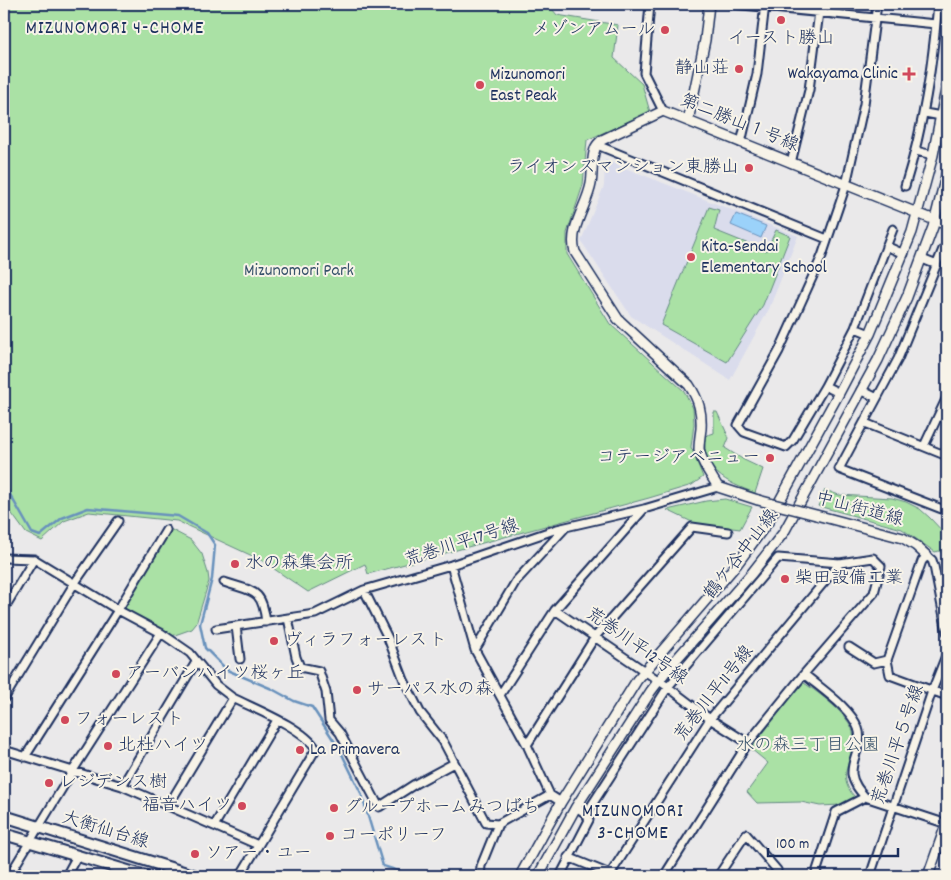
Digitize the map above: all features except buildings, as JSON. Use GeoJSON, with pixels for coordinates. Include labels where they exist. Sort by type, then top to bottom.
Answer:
{"type":"FeatureCollection","features":[{"type":"Feature","properties":{"kind":"main road","name":"大衡仙台線"},"geometry":{"type":"LineString","coordinates":[[4,816],[196,876]]}},
{"type":"Feature","properties":{"kind":"main road","name":"大衡仙台線"},"geometry":{"type":"LineString","coordinates":[[4,834],[145,876]]}},
{"type":"Feature","properties":{"kind":"street"},"geometry":{"type":"LineString","coordinates":[[650,4],[644,73],[663,111]]}},
{"type":"Feature","properties":{"kind":"street"},"geometry":{"type":"LineString","coordinates":[[688,121],[705,40],[709,4]]}},
{"type":"Feature","properties":{"kind":"street"},"geometry":{"type":"LineString","coordinates":[[732,4],[936,24]]}},
{"type":"Feature","properties":{"kind":"street"},"geometry":{"type":"LineString","coordinates":[[791,163],[809,90],[820,4]]}},
{"type":"Feature","properties":{"kind":"street"},"geometry":{"type":"LineString","coordinates":[[876,4],[864,104],[846,184],[822,256],[779,351],[738,425],[744,432],[786,447],[793,440],[825,386],[855,328],[893,229]]}},
{"type":"Feature","properties":{"kind":"street"},"geometry":{"type":"LineString","coordinates":[[906,186],[925,113],[938,4]]}},
{"type":"Feature","properties":{"kind":"street"},"geometry":{"type":"LineString","coordinates":[[741,143],[757,74],[764,6]]}},
{"type":"Feature","properties":{"kind":"street"},"geometry":{"type":"LineString","coordinates":[[520,876],[561,802],[613,717],[644,671],[737,564],[768,522],[839,394],[870,334],[904,254],[918,212],[933,156],[947,84]]}},
{"type":"Feature","properties":{"kind":"street","name":"第二勝山１号線"},"geometry":{"type":"LineString","coordinates":[[597,145],[602,140],[663,111],[947,224]]}},
{"type":"Feature","properties":{"kind":"street"},"geometry":{"type":"LineString","coordinates":[[925,113],[941,116]]}},
{"type":"Feature","properties":{"kind":"street"},"geometry":{"type":"LineString","coordinates":[[718,487],[701,456],[699,440],[701,408],[694,393],[689,385],[618,319],[575,252],[572,243],[591,185],[594,151],[597,145],[827,238]]}},
{"type":"Feature","properties":{"kind":"street"},"geometry":{"type":"LineString","coordinates":[[916,151],[933,156]]}},
{"type":"Feature","properties":{"kind":"street","name":"鶴ケ谷中山線"},"geometry":{"type":"LineString","coordinates":[[538,876],[576,807],[659,681],[752,573],[784,532],[878,360],[907,298],[922,259],[947,174]]}},
{"type":"Feature","properties":{"kind":"street"},"geometry":{"type":"LineString","coordinates":[[886,246],[904,254]]}},
{"type":"Feature","properties":{"kind":"street"},"geometry":{"type":"LineString","coordinates":[[943,249],[898,359],[839,468],[947,511]]}},
{"type":"Feature","properties":{"kind":"street"},"geometry":{"type":"LineString","coordinates":[[922,259],[937,265]]}},
{"type":"Feature","properties":{"kind":"street"},"geometry":{"type":"LineString","coordinates":[[855,328],[870,334]]}},
{"type":"Feature","properties":{"kind":"street"},"geometry":{"type":"LineString","coordinates":[[825,386],[839,394]]}},
{"type":"Feature","properties":{"kind":"street"},"geometry":{"type":"LineString","coordinates":[[861,390],[877,398]]}},
{"type":"Feature","properties":{"kind":"street"},"geometry":{"type":"LineString","coordinates":[[924,446],[947,397]]}},
{"type":"Feature","properties":{"kind":"street"},"geometry":{"type":"LineString","coordinates":[[865,423],[947,456]]}},
{"type":"Feature","properties":{"kind":"street","name":"中山街道線"},"geometry":{"type":"LineString","coordinates":[[718,487],[758,500],[903,538],[916,546],[932,560],[947,632]]}},
{"type":"Feature","properties":{"kind":"street","name":"荒巻川平17号線"},"geometry":{"type":"LineString","coordinates":[[216,629],[315,614],[364,590],[451,565],[565,527],[644,509],[718,487]]}},
{"type":"Feature","properties":{"kind":"street"},"geometry":{"type":"LineString","coordinates":[[500,695],[555,610],[644,509]]}},
{"type":"Feature","properties":{"kind":"street"},"geometry":{"type":"LineString","coordinates":[[4,699],[74,584],[118,521]]}},
{"type":"Feature","properties":{"kind":"street"},"geometry":{"type":"LineString","coordinates":[[475,650],[516,581],[565,527]]}},
{"type":"Feature","properties":{"kind":"street"},"geometry":{"type":"LineString","coordinates":[[527,745],[596,637],[692,527],[728,532]]}},
{"type":"Feature","properties":{"kind":"street"},"geometry":{"type":"LineString","coordinates":[[25,757],[166,530]]}},
{"type":"Feature","properties":{"kind":"street"},"geometry":{"type":"LineString","coordinates":[[927,556],[922,561],[887,660],[890,675],[947,696]]}},
{"type":"Feature","properties":{"kind":"street"},"geometry":{"type":"LineString","coordinates":[[4,558],[34,559],[118,610],[161,633],[190,653],[216,685],[232,698],[277,720],[311,740],[316,749],[243,871]]}},
{"type":"Feature","properties":{"kind":"street"},"geometry":{"type":"LineString","coordinates":[[586,814],[668,687],[778,558],[840,563],[873,558],[881,566],[874,593],[804,674],[748,743],[664,876]]}},
{"type":"Feature","properties":{"kind":"street"},"geometry":{"type":"LineString","coordinates":[[4,609],[34,559]]}},
{"type":"Feature","properties":{"kind":"street","name":"荒巻川平11号線"},"geometry":{"type":"LineString","coordinates":[[611,876],[710,719],[840,563]]}},
{"type":"Feature","properties":{"kind":"street"},"geometry":{"type":"LineString","coordinates":[[451,565],[475,650],[527,745],[550,795],[561,802]]}},
{"type":"Feature","properties":{"kind":"street"},"geometry":{"type":"LineString","coordinates":[[224,582],[258,594],[264,605],[266,622]]}},
{"type":"Feature","properties":{"kind":"street"},"geometry":{"type":"LineString","coordinates":[[364,590],[388,638],[404,680],[420,712],[443,741],[486,823],[498,824],[550,795]]}},
{"type":"Feature","properties":{"kind":"street","name":"荒巻川平12号線"},"geometry":{"type":"LineString","coordinates":[[555,610],[668,687],[710,719],[748,743]]}},
{"type":"Feature","properties":{"kind":"street"},"geometry":{"type":"LineString","coordinates":[[288,618],[300,668],[318,671],[326,692],[329,720],[340,733],[379,807],[415,784],[454,763]]}},
{"type":"Feature","properties":{"kind":"street"},"geometry":{"type":"LineString","coordinates":[[236,626],[240,659]]}},
{"type":"Feature","properties":{"kind":"street"},"geometry":{"type":"LineString","coordinates":[[9,876],[72,772],[161,633]]}},
{"type":"Feature","properties":{"kind":"street"},"geometry":{"type":"LineString","coordinates":[[849,647],[874,663],[887,660]]}},
{"type":"Feature","properties":{"kind":"street","name":"荒巻川平５号線"},"geometry":{"type":"LineString","coordinates":[[870,876],[932,691],[947,653]]}},
{"type":"Feature","properties":{"kind":"street"},"geometry":{"type":"LineString","coordinates":[[122,786],[196,662]]}},
{"type":"Feature","properties":{"kind":"street"},"geometry":{"type":"LineString","coordinates":[[804,674],[848,712],[857,725],[860,740],[852,775],[855,784],[865,797],[947,823],[928,876]]}},
{"type":"Feature","properties":{"kind":"street"},"geometry":{"type":"LineString","coordinates":[[168,806],[232,698]]}},
{"type":"Feature","properties":{"kind":"street"},"geometry":{"type":"LineString","coordinates":[[214,826],[277,720]]}},
{"type":"Feature","properties":{"kind":"street"},"geometry":{"type":"LineString","coordinates":[[4,750],[122,786],[258,846]]}},
{"type":"Feature","properties":{"kind":"street"},"geometry":{"type":"LineString","coordinates":[[815,876],[836,812],[865,797]]}},
{"type":"Feature","properties":{"kind":"street"},"geometry":{"type":"LineString","coordinates":[[560,876],[568,857],[589,820],[586,814],[576,807]]}},
{"type":"Feature","properties":{"kind":"street"},"geometry":{"type":"LineString","coordinates":[[480,876],[481,866],[498,824]]}},
{"type":"Feature","properties":{"kind":"street"},"geometry":{"type":"LineString","coordinates":[[718,876],[746,834],[777,870],[773,876]]}},
{"type":"Feature","properties":{"kind":"street"},"geometry":{"type":"LineString","coordinates":[[68,876],[77,856]]}},
{"type":"Feature","properties":{"kind":"street"},"geometry":{"type":"LineString","coordinates":[[568,857],[611,876]]}},
{"type":"Feature","properties":{"kind":"shaded area","name":"Kita-Sendai Elementary School"},"geometry":{"type":"Polygon","coordinates":[[[605,160],[798,236],[769,309],[730,380],[631,316],[581,241],[604,186],[605,160]]]}},
{"type":"Feature","properties":{"kind":"green space","name":"Mizunomori Park"},"geometry":{"type":"Polygon","coordinates":[[[4,4],[548,4],[557,15],[618,25],[614,58],[642,84],[650,112],[587,140],[583,185],[567,233],[567,254],[610,324],[684,391],[693,408],[694,424],[691,447],[703,477],[692,485],[649,498],[368,574],[365,564],[308,592],[261,560],[177,521],[89,512],[64,521],[42,541],[26,533],[4,503],[4,4]]]}},
{"type":"Feature","properties":{"kind":"green space"},"geometry":{"type":"Polygon","coordinates":[[[709,207],[719,210],[714,230],[766,251],[776,230],[790,236],[763,305],[727,362],[661,325],[709,207]]]}},
{"type":"Feature","properties":{"kind":"green space"},"geometry":{"type":"Polygon","coordinates":[[[714,412],[717,412],[729,438],[725,448],[763,469],[755,493],[726,480],[718,474],[707,459],[705,436],[714,433],[714,412]]]}},
{"type":"Feature","properties":{"kind":"green space"},"geometry":{"type":"Polygon","coordinates":[[[825,490],[839,495],[892,498],[920,509],[947,536],[947,556],[939,551],[935,552],[902,529],[818,506],[825,490]]]}},
{"type":"Feature","properties":{"kind":"green space"},"geometry":{"type":"Polygon","coordinates":[[[725,499],[752,507],[740,529],[694,523],[667,510],[706,501],[725,499]]]}},
{"type":"Feature","properties":{"kind":"green space"},"geometry":{"type":"Polygon","coordinates":[[[170,529],[191,540],[202,554],[209,581],[196,624],[192,629],[172,636],[124,608],[170,529]]]}},
{"type":"Feature","properties":{"kind":"green space","name":"水の森三丁目公園"},"geometry":{"type":"Polygon","coordinates":[[[804,683],[833,705],[851,726],[854,741],[846,772],[846,780],[855,797],[840,805],[820,806],[801,802],[757,803],[747,792],[768,763],[751,749],[801,684],[804,683]]]}},
{"type":"Feature","properties":{"kind":"water"},"geometry":{"type":"Polygon","coordinates":[[[736,214],[766,226],[761,238],[731,225],[736,214]]]}},
{"type":"Feature","properties":{"kind":"waterway"},"geometry":{"type":"LineString","coordinates":[[4,484],[32,533],[40,536],[62,518],[88,508],[178,516],[207,533],[215,545],[212,579],[200,624],[205,648],[227,670],[272,689],[294,701],[312,707],[340,750],[361,793],[383,866],[414,876]]}},
{"type":"Feature","properties":{"kind":"place","name":"イースト勝山"},"geometry":{"type":"Point","coordinates":[781,20]}},
{"type":"Feature","properties":{"kind":"place","name":"メゾンアムール"},"geometry":{"type":"Point","coordinates":[665,30]}},
{"type":"Feature","properties":{"kind":"place","name":"静山荘"},"geometry":{"type":"Point","coordinates":[739,69]}},
{"type":"Feature","properties":{"kind":"place","name":"Wakayama Clinic"},"geometry":{"type":"Point","coordinates":[909,74]}},
{"type":"Feature","properties":{"kind":"place","name":"Mizunomori East Peak"},"geometry":{"type":"Point","coordinates":[480,85]}},
{"type":"Feature","properties":{"kind":"place","name":"ライオンズマンション東勝山"},"geometry":{"type":"Point","coordinates":[749,168]}},
{"type":"Feature","properties":{"kind":"place","name":"Kita-Sendai Elementary School"},"geometry":{"type":"Point","coordinates":[691,257]}},
{"type":"Feature","properties":{"kind":"place","name":"コテージアベニュー"},"geometry":{"type":"Point","coordinates":[770,458]}},
{"type":"Feature","properties":{"kind":"place","name":"水の森集会所"},"geometry":{"type":"Point","coordinates":[235,564]}},
{"type":"Feature","properties":{"kind":"place","name":"柴田設備工業"},"geometry":{"type":"Point","coordinates":[785,579]}},
{"type":"Feature","properties":{"kind":"place","name":"ヴィラフォーレスト"},"geometry":{"type":"Point","coordinates":[274,641]}},
{"type":"Feature","properties":{"kind":"place","name":"アーバンハイツ桜ヶ丘"},"geometry":{"type":"Point","coordinates":[116,674]}},
{"type":"Feature","properties":{"kind":"place","name":"サーパス水の森"},"geometry":{"type":"Point","coordinates":[357,690]}},
{"type":"Feature","properties":{"kind":"place","name":"フォーレスト"},"geometry":{"type":"Point","coordinates":[65,720]}},
{"type":"Feature","properties":{"kind":"place","name":"北杜ハイツ"},"geometry":{"type":"Point","coordinates":[108,746]}},
{"type":"Feature","properties":{"kind":"place","name":"La Primavera"},"geometry":{"type":"Point","coordinates":[300,750]}},
{"type":"Feature","properties":{"kind":"place","name":"レジデンス樹"},"geometry":{"type":"Point","coordinates":[49,783]}},
{"type":"Feature","properties":{"kind":"place","name":"福音ハイツ"},"geometry":{"type":"Point","coordinates":[242,806]}},
{"type":"Feature","properties":{"kind":"place","name":"グループホームみつばち"},"geometry":{"type":"Point","coordinates":[334,808]}},
{"type":"Feature","properties":{"kind":"place","name":"コーポリーフ"},"geometry":{"type":"Point","coordinates":[330,836]}},
{"type":"Feature","properties":{"kind":"place","name":"ソアー・ユー"},"geometry":{"type":"Point","coordinates":[195,854]}},
{"type":"Feature","properties":{"kind":"district","name":"MIZUNOMORI 4-CHOME"},"geometry":{"type":"Point","coordinates":[115,29]}},
{"type":"Feature","properties":{"kind":"district","name":"MIZUNOMORI 3-CHOME"},"geometry":{"type":"Point","coordinates":[633,823]}}]}
